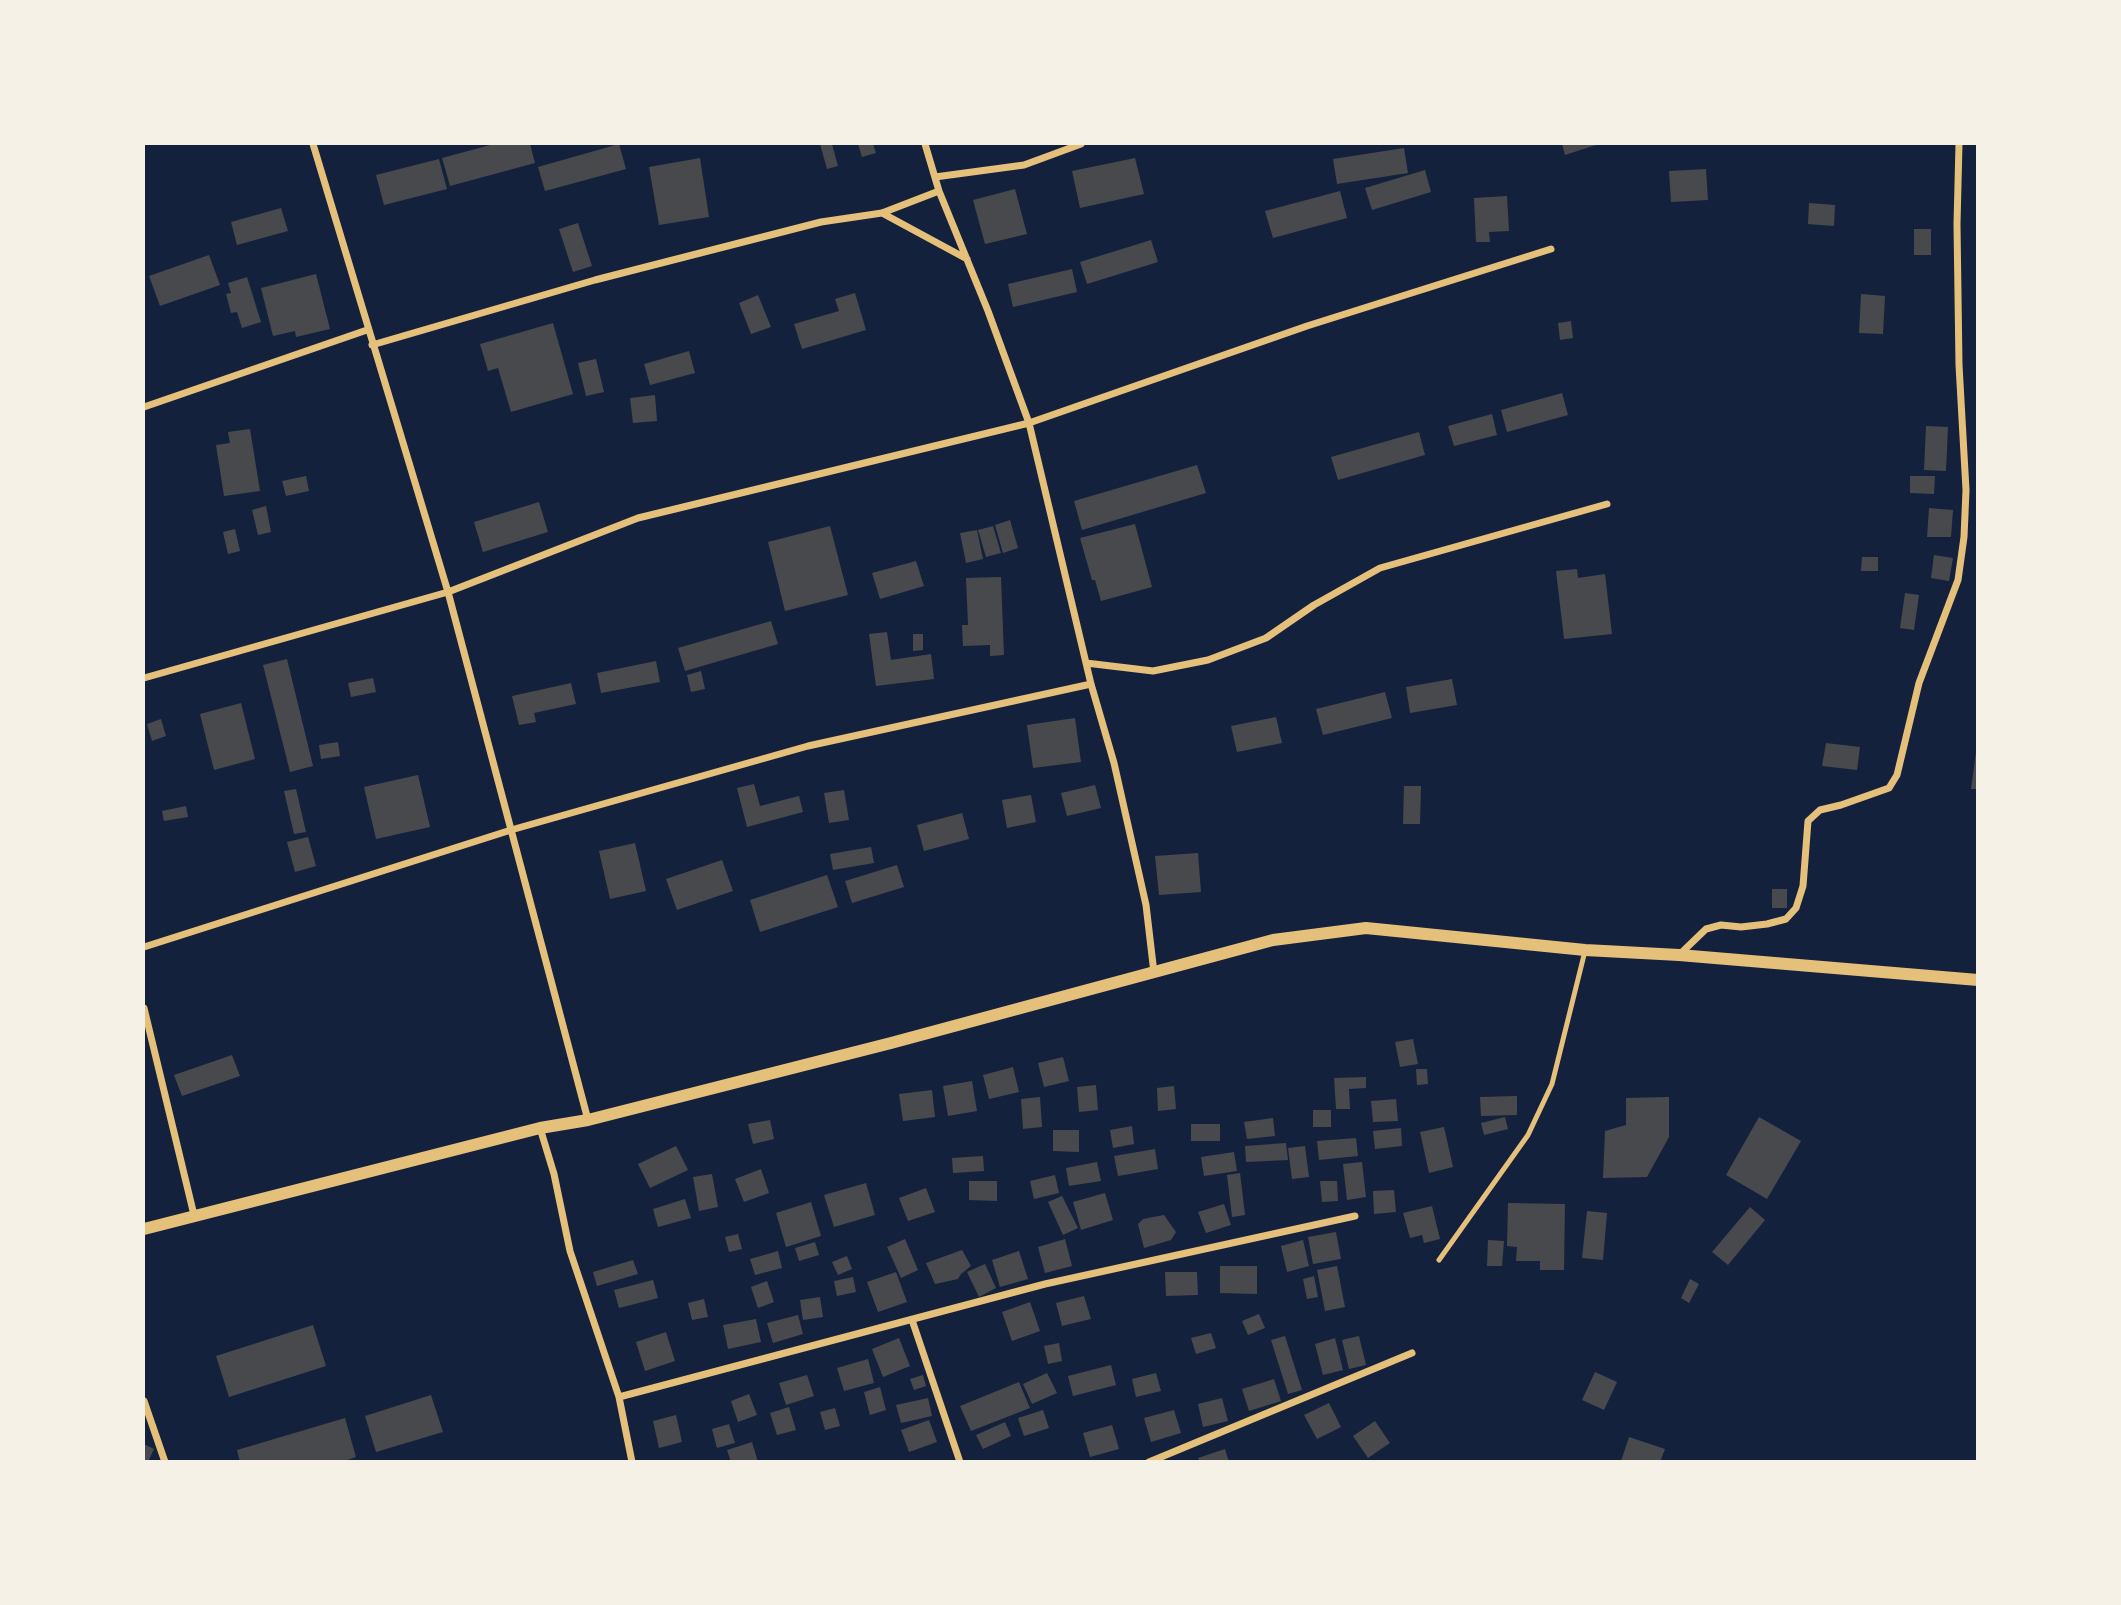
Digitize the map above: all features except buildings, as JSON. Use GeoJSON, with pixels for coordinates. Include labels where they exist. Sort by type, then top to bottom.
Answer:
{"type":"FeatureCollection","features":[{"type":"Feature","properties":{"kind":"street"},"geometry":{"type":"LineString","coordinates":[[313,144],[448,592],[588,1120]]}},
{"type":"Feature","properties":{"kind":"street"},"geometry":{"type":"LineString","coordinates":[[925,144],[939,191],[1029,423],[1091,684],[1114,763],[1143,892],[1154,973]]}},
{"type":"Feature","properties":{"kind":"street"},"geometry":{"type":"LineString","coordinates":[[935,177],[1024,164],[1081,144]]}},
{"type":"Feature","properties":{"kind":"street"},"geometry":{"type":"LineString","coordinates":[[1679,955],[1706,929],[1721,925],[1741,927],[1767,924],[1786,919],[1796,908],[1803,886],[1808,821],[1820,810],[1889,788],[1897,775],[1919,683],[1958,580],[1964,537],[1966,490],[1959,365],[1957,224],[1959,144]]}},
{"type":"Feature","properties":{"kind":"street"},"geometry":{"type":"LineString","coordinates":[[372,345],[595,280],[795,228],[882,213],[939,191]]}},
{"type":"Feature","properties":{"kind":"street"},"geometry":{"type":"LineString","coordinates":[[882,213],[967,259]]}},
{"type":"Feature","properties":{"kind":"street"},"geometry":{"type":"LineString","coordinates":[[144,678],[448,592],[638,518],[1029,423],[1307,326],[1551,249]]}},
{"type":"Feature","properties":{"kind":"street"},"geometry":{"type":"LineString","coordinates":[[144,407],[367,330]]}},
{"type":"Feature","properties":{"kind":"street"},"geometry":{"type":"LineString","coordinates":[[1086,663],[1153,671],[1208,660],[1266,638],[1314,605],[1380,568],[1606,504]]}},
{"type":"Feature","properties":{"kind":"street"},"geometry":{"type":"LineString","coordinates":[[144,947],[511,830],[808,746],[1091,684]]}},
{"type":"Feature","properties":{"kind":"street"},"geometry":{"type":"LineString","coordinates":[[144,1229],[540,1128],[588,1120],[891,1044],[1273,940],[1366,928],[1585,950],[1679,955],[1978,980]]}},
{"type":"Feature","properties":{"kind":"street"},"geometry":{"type":"LineString","coordinates":[[144,1008],[194,1215]]}},
{"type":"Feature","properties":{"kind":"street"},"geometry":{"type":"LineString","coordinates":[[540,1128],[554,1174],[570,1251],[619,1397],[632,1461]]}},
{"type":"Feature","properties":{"kind":"street"},"geometry":{"type":"LineString","coordinates":[[619,1397],[1045,1284],[1355,1216]]}},
{"type":"Feature","properties":{"kind":"street"},"geometry":{"type":"LineString","coordinates":[[912,1320],[960,1461]]}},
{"type":"Feature","properties":{"kind":"street"},"geometry":{"type":"LineString","coordinates":[[1149,1461],[1412,1353]]}},
{"type":"Feature","properties":{"kind":"street"},"geometry":{"type":"LineString","coordinates":[[144,1401],[165,1461]]}},
{"type":"Feature","properties":{"kind":"lane"},"geometry":{"type":"LineString","coordinates":[[1439,1260],[1528,1135],[1552,1084],[1585,950]]}}]}
